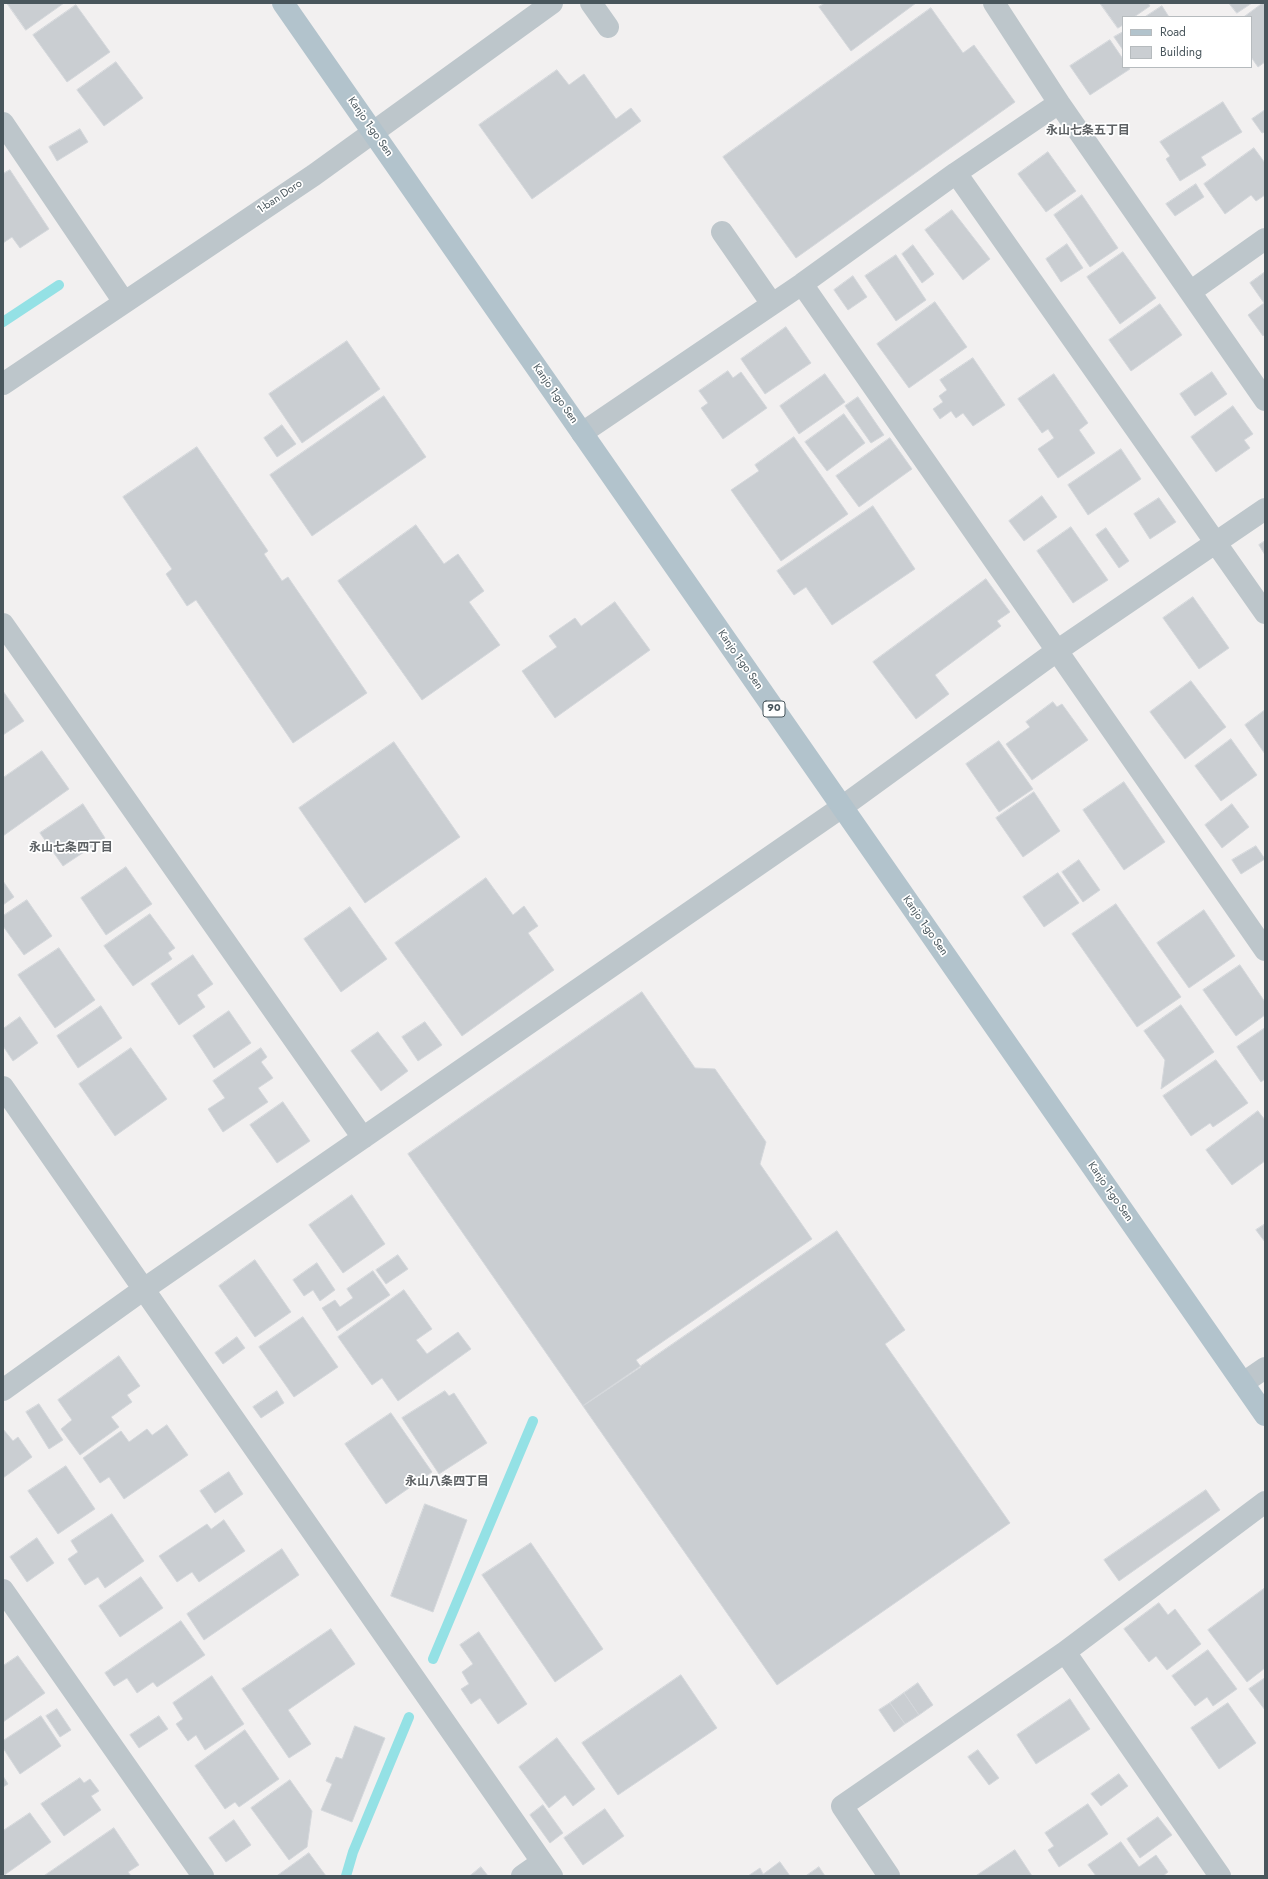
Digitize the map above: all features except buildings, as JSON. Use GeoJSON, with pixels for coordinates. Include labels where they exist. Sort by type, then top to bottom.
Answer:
{"type":"FeatureCollection","features":[{"type":"Feature","properties":{"kind":"main road","name":"Kanjo 1-go Sen"},"geometry":{"type":"LineString","coordinates":[[283,3],[1265,1415]]}},
{"type":"Feature","properties":{"kind":"street","name":"1-ban Doro"},"geometry":{"type":"LineString","coordinates":[[3,384],[314,175],[552,3]]}},
{"type":"Feature","properties":{"kind":"street"},"geometry":{"type":"LineString","coordinates":[[591,3],[608,28]]}},
{"type":"Feature","properties":{"kind":"street"},"geometry":{"type":"LineString","coordinates":[[994,3],[1059,103],[1265,400]]}},
{"type":"Feature","properties":{"kind":"street"},"geometry":{"type":"LineString","coordinates":[[582,433],[802,284],[956,173],[1059,103]]}},
{"type":"Feature","properties":{"kind":"street"},"geometry":{"type":"LineString","coordinates":[[3,123],[124,302]]}},
{"type":"Feature","properties":{"kind":"street"},"geometry":{"type":"LineString","coordinates":[[956,173],[1265,613]]}},
{"type":"Feature","properties":{"kind":"street"},"geometry":{"type":"LineString","coordinates":[[722,232],[772,304]]}},
{"type":"Feature","properties":{"kind":"street"},"geometry":{"type":"LineString","coordinates":[[1190,292],[1265,239]]}},
{"type":"Feature","properties":{"kind":"street"},"geometry":{"type":"LineString","coordinates":[[802,284],[1058,650],[1265,950]]}},
{"type":"Feature","properties":{"kind":"street"},"geometry":{"type":"LineString","coordinates":[[3,1390],[144,1289],[842,807],[1058,650],[1265,509]]}},
{"type":"Feature","properties":{"kind":"street"},"geometry":{"type":"LineString","coordinates":[[3,624],[363,1138]]}},
{"type":"Feature","properties":{"kind":"street"},"geometry":{"type":"LineString","coordinates":[[3,1087],[547,1869],[522,1876]]}},
{"type":"Feature","properties":{"kind":"street"},"geometry":{"type":"LineString","coordinates":[[1243,1383],[1265,1368]]}},
{"type":"Feature","properties":{"kind":"street"},"geometry":{"type":"LineString","coordinates":[[889,1876],[842,1806],[1066,1652],[1265,1502]]}},
{"type":"Feature","properties":{"kind":"street"},"geometry":{"type":"LineString","coordinates":[[3,1590],[203,1876]]}},
{"type":"Feature","properties":{"kind":"street"},"geometry":{"type":"LineString","coordinates":[[1066,1652],[1220,1876]]}},
{"type":"Feature","properties":{"kind":"waterway"},"geometry":{"type":"LineString","coordinates":[[3,322],[59,285]]}},
{"type":"Feature","properties":{"kind":"waterway"},"geometry":{"type":"LineString","coordinates":[[433,1659],[533,1421]]}},
{"type":"Feature","properties":{"kind":"waterway"},"geometry":{"type":"LineString","coordinates":[[346,1876],[353,1852],[409,1717]]}},
{"type":"Feature","properties":{"kind":"district","name":"永山七条五丁目"},"geometry":{"type":"Point","coordinates":[1088,131]}},
{"type":"Feature","properties":{"kind":"district","name":"永山七条四丁目"},"geometry":{"type":"Point","coordinates":[71,848]}},
{"type":"Feature","properties":{"kind":"district","name":"永山八条四丁目"},"geometry":{"type":"Point","coordinates":[447,1482]}}]}
